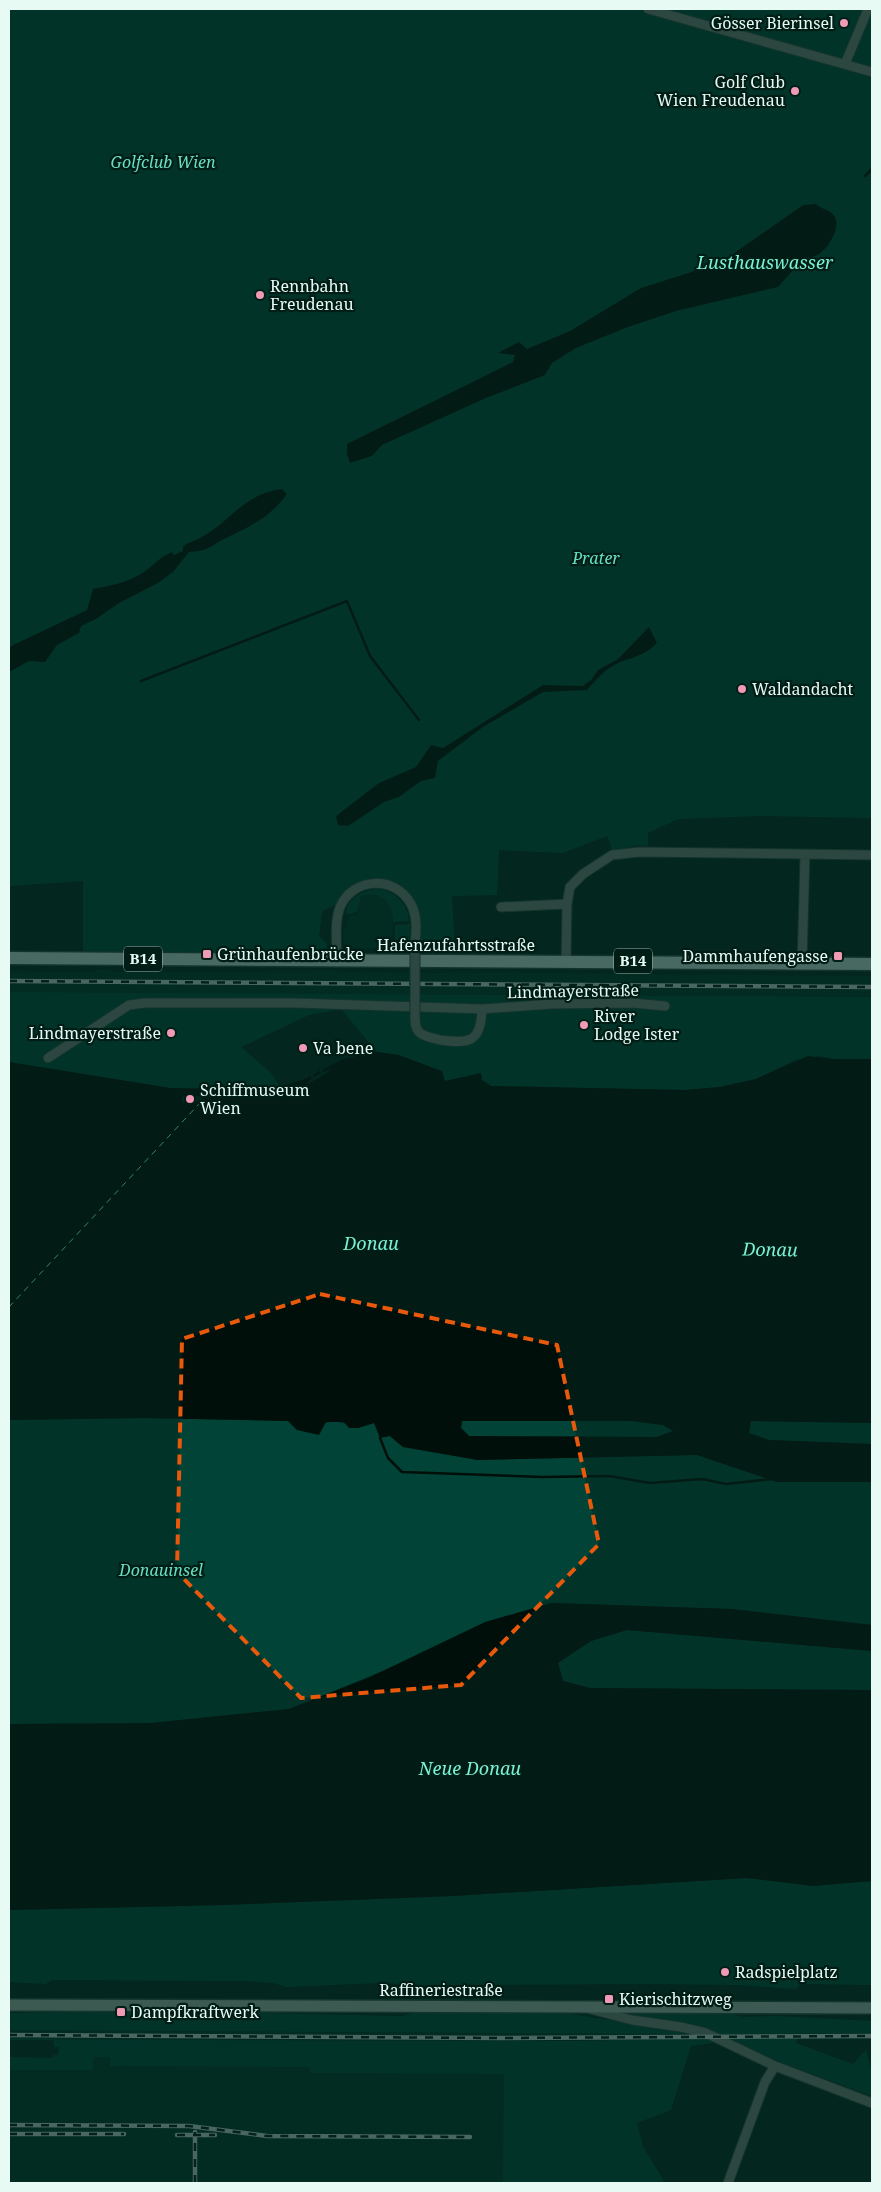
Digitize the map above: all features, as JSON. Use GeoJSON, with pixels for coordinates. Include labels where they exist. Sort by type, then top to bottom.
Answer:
{"type":"FeatureCollection","features":[{"type":"Feature","properties":{"kind":"main road","name":"Hafenzufahrtsstraße"},"geometry":{"type":"LineString","coordinates":[[9,958],[337,962],[872,964]]}},
{"type":"Feature","properties":{"kind":"main road","name":"Raffineriestraße"},"geometry":{"type":"LineString","coordinates":[[9,2005],[872,2008]]}},
{"type":"Feature","properties":{"kind":"street"},"geometry":{"type":"LineString","coordinates":[[648,9],[872,72]]}},
{"type":"Feature","properties":{"kind":"street"},"geometry":{"type":"LineString","coordinates":[[845,64],[868,9]]}},
{"type":"Feature","properties":{"kind":"street"},"geometry":{"type":"LineString","coordinates":[[566,962],[567,904],[570,887],[583,874],[612,856],[639,852],[872,855]]}},
{"type":"Feature","properties":{"kind":"street"},"geometry":{"type":"LineString","coordinates":[[802,965],[805,854]]}},
{"type":"Feature","properties":{"kind":"street"},"geometry":{"type":"LineString","coordinates":[[337,962],[339,910],[344,899],[352,890],[362,885],[386,883],[397,889],[412,905],[416,923],[415,1017],[420,1034],[430,1038],[460,1043],[469,1042],[482,1025],[482,1009]]}},
{"type":"Feature","properties":{"kind":"street"},"geometry":{"type":"LineString","coordinates":[[501,908],[567,904]]}},
{"type":"Feature","properties":{"kind":"street","name":"Lindmayerstraße"},"geometry":{"type":"LineString","coordinates":[[48,1058],[129,1005],[175,1002],[295,1003],[482,1009],[552,1004],[632,1003],[665,1006]]}},
{"type":"Feature","properties":{"kind":"street"},"geometry":{"type":"LineString","coordinates":[[585,2007],[632,2020],[699,2030],[775,2066],[872,2103]]}},
{"type":"Feature","properties":{"kind":"street"},"geometry":{"type":"LineString","coordinates":[[728,2183],[765,2082],[775,2066]]}},
{"type":"Feature","properties":{"kind":"highlighted area"},"geometry":{"type":"Polygon","coordinates":[[[320,1294],[557,1345],[599,1544],[461,1685],[301,1698],[177,1572],[182,1339],[320,1294]]]}},
{"type":"Feature","properties":{"kind":"shaded area"},"geometry":{"type":"Polygon","coordinates":[[[369,894],[383,897],[391,906],[393,918],[391,948],[346,949],[344,946],[343,930],[346,927],[349,916],[356,915],[361,896],[369,894]]]}},
{"type":"Feature","properties":{"kind":"shaded area"},"geometry":{"type":"Polygon","coordinates":[[[98,969],[108,969],[114,972],[328,971],[872,976],[872,997],[9,992],[9,971],[92,972],[98,969]]]}},
{"type":"Feature","properties":{"kind":"shaded area"},"geometry":{"type":"Polygon","coordinates":[[[9,2030],[577,2034],[872,2033],[872,2039],[79,2040],[9,2038],[9,2030]]]}},
{"type":"Feature","properties":{"kind":"shaded area"},"geometry":{"type":"Polygon","coordinates":[[[92,2057],[111,2057],[111,2066],[310,2067],[311,2073],[505,2074],[503,2183],[9,2183],[9,2070],[92,2070],[92,2057]]]}},
{"type":"Feature","properties":{"kind":"green space","name":"Prater"},"geometry":{"type":"Polygon","coordinates":[[[9,9],[872,9],[872,818],[760,816],[678,819],[648,833],[648,846],[637,845],[613,851],[607,836],[563,853],[499,850],[497,895],[452,896],[455,953],[421,953],[420,922],[416,904],[405,889],[390,880],[372,878],[354,884],[336,904],[322,911],[319,936],[327,944],[326,953],[83,952],[83,881],[9,886],[9,9]]]}},
{"type":"Feature","properties":{"kind":"green space"},"geometry":{"type":"Polygon","coordinates":[[[380,889],[396,896],[404,904],[409,921],[393,922],[393,915],[388,903],[380,896],[374,895],[361,896],[357,911],[351,914],[346,913],[350,903],[358,895],[369,890],[380,889]]]}},
{"type":"Feature","properties":{"kind":"green space"},"geometry":{"type":"Polygon","coordinates":[[[410,924],[410,954],[395,949],[395,925],[410,924]]]}},
{"type":"Feature","properties":{"kind":"green space"},"geometry":{"type":"Polygon","coordinates":[[[9,992],[872,997],[872,1059],[833,1059],[820,1056],[795,1060],[756,1079],[720,1087],[684,1090],[491,1086],[482,1080],[481,1074],[445,1081],[399,1055],[377,1052],[341,1009],[309,1015],[241,1047],[271,1073],[280,1087],[170,1088],[9,1062],[9,992]]]}},
{"type":"Feature","properties":{"kind":"green space","name":"Donauinsel"},"geometry":{"type":"Polygon","coordinates":[[[144,1418],[288,1421],[297,1430],[328,1422],[342,1423],[358,1428],[374,1423],[403,1447],[478,1460],[697,1455],[777,1482],[872,1482],[872,1625],[732,1609],[551,1603],[289,1709],[151,1723],[9,1724],[9,1420],[144,1418]]]}},
{"type":"Feature","properties":{"kind":"green space"},"geometry":{"type":"Polygon","coordinates":[[[462,1421],[631,1421],[663,1425],[674,1431],[657,1437],[469,1436],[461,1428],[462,1421]]]}},
{"type":"Feature","properties":{"kind":"green space"},"geometry":{"type":"Polygon","coordinates":[[[750,1421],[872,1423],[872,1444],[769,1440],[749,1433],[750,1421]]]}},
{"type":"Feature","properties":{"kind":"green space"},"geometry":{"type":"Polygon","coordinates":[[[627,1630],[872,1651],[872,1690],[590,1688],[563,1681],[558,1662],[591,1641],[627,1630]]]}},
{"type":"Feature","properties":{"kind":"green space"},"geometry":{"type":"Polygon","coordinates":[[[747,1878],[813,1886],[872,1881],[872,1985],[800,1984],[796,1989],[740,1985],[653,1984],[425,1985],[378,1983],[286,1987],[274,1983],[246,1981],[51,1980],[46,1984],[9,1982],[9,1910],[224,1905],[453,1896],[747,1878]]]}},
{"type":"Feature","properties":{"kind":"green space"},"geometry":{"type":"Polygon","coordinates":[[[152,2011],[402,2016],[424,2011],[563,2013],[702,2034],[9,2030],[9,2013],[152,2011]]]}},
{"type":"Feature","properties":{"kind":"green space"},"geometry":{"type":"Polygon","coordinates":[[[631,2012],[727,2013],[744,2017],[775,2016],[872,2021],[872,2033],[715,2034],[628,2015],[631,2012]]]}},
{"type":"Feature","properties":{"kind":"green space"},"geometry":{"type":"Polygon","coordinates":[[[9,2038],[79,2040],[573,2041],[712,2038],[713,2043],[691,2046],[671,2110],[637,2123],[643,2147],[664,2181],[660,2183],[503,2183],[504,2074],[310,2073],[310,2067],[110,2066],[110,2057],[93,2057],[93,2070],[9,2070],[9,2057],[52,2058],[54,2055],[58,2055],[59,2047],[54,2047],[54,2040],[9,2040],[9,2038]]]}},
{"type":"Feature","properties":{"kind":"green space"},"geometry":{"type":"Polygon","coordinates":[[[726,2038],[797,2039],[796,2043],[853,2064],[866,2050],[872,2072],[872,2096],[785,2064],[726,2038]]]}},
{"type":"Feature","properties":{"kind":"water","name":"Lusthauswasser"},"geometry":{"type":"Polygon","coordinates":[[[816,204],[831,212],[835,217],[836,228],[834,234],[828,245],[819,254],[796,261],[794,269],[778,287],[676,311],[628,327],[576,348],[552,363],[545,375],[486,398],[382,445],[372,456],[350,463],[347,454],[347,444],[513,362],[515,355],[498,353],[519,342],[527,349],[570,331],[641,288],[720,263],[803,205],[816,204]]]}},
{"type":"Feature","properties":{"kind":"water"},"geometry":{"type":"Polygon","coordinates":[[[282,489],[287,494],[266,516],[208,548],[189,552],[173,572],[158,583],[119,603],[96,619],[81,626],[79,633],[57,645],[45,662],[29,661],[9,672],[9,647],[87,610],[93,589],[134,578],[172,552],[174,555],[183,551],[183,547],[186,544],[207,534],[249,501],[269,492],[282,489]]]}},
{"type":"Feature","properties":{"kind":"water"},"geometry":{"type":"Polygon","coordinates":[[[649,627],[657,643],[643,654],[612,666],[587,690],[543,692],[483,727],[438,761],[435,778],[421,781],[399,797],[384,802],[348,826],[338,825],[336,816],[379,783],[416,767],[431,745],[443,748],[543,685],[583,686],[591,680],[598,670],[618,659],[649,627]]]}},
{"type":"Feature","properties":{"kind":"water","name":"Donau"},"geometry":{"type":"Polygon","coordinates":[[[377,1052],[399,1055],[442,1071],[445,1081],[481,1073],[482,1080],[491,1086],[684,1090],[720,1087],[756,1079],[808,1056],[833,1059],[872,1059],[872,1423],[751,1421],[749,1433],[769,1440],[872,1444],[872,1482],[777,1482],[697,1455],[478,1460],[403,1447],[390,1436],[380,1438],[374,1423],[358,1428],[349,1428],[344,1422],[326,1422],[319,1435],[297,1430],[288,1421],[144,1418],[9,1420],[9,1062],[170,1088],[225,1089],[280,1087],[302,1080],[343,1059],[377,1052]],[[462,1421],[461,1428],[469,1436],[657,1437],[673,1431],[663,1425],[631,1421],[462,1421]]]}},
{"type":"Feature","properties":{"kind":"water","name":"Neue Donau"},"geometry":{"type":"Polygon","coordinates":[[[551,1603],[732,1609],[872,1625],[872,1651],[627,1630],[591,1641],[558,1663],[563,1681],[590,1688],[872,1690],[872,1881],[813,1886],[747,1878],[453,1896],[224,1905],[9,1910],[9,1724],[151,1723],[289,1709],[368,1678],[485,1622],[551,1603]]]}},
{"type":"Feature","properties":{"kind":"pier"},"geometry":{"type":"Polygon","coordinates":[[[321,1067],[324,1072],[328,1070],[329,1072],[308,1084],[307,1082],[312,1079],[308,1073],[311,1072],[314,1077],[321,1073],[319,1068],[321,1067]]]}},
{"type":"Feature","properties":{"kind":"pier"},"geometry":{"type":"Polygon","coordinates":[[[201,1087],[205,1097],[201,1101],[205,1102],[182,1102],[182,1096],[201,1096],[201,1087]]]}},
{"type":"Feature","properties":{"kind":"waterway"},"geometry":{"type":"LineString","coordinates":[[865,176],[872,169]]}},
{"type":"Feature","properties":{"kind":"waterway"},"geometry":{"type":"LineString","coordinates":[[141,681],[347,601],[370,656],[419,720]]}},
{"type":"Feature","properties":{"kind":"waterway"},"geometry":{"type":"LineString","coordinates":[[380,1438],[388,1458],[402,1472],[542,1477],[609,1476],[650,1483],[702,1479],[726,1484],[772,1479]]}},
{"type":"Feature","properties":{"kind":"ferry route"},"geometry":{"type":"LineString","coordinates":[[9,1307],[200,1103]]}},
{"type":"Feature","properties":{"kind":"railway"},"geometry":{"type":"LineString","coordinates":[[9,981],[872,987]]}},
{"type":"Feature","properties":{"kind":"railway"},"geometry":{"type":"LineString","coordinates":[[9,2035],[499,2038],[872,2036]]}},
{"type":"Feature","properties":{"kind":"railway"},"geometry":{"type":"LineString","coordinates":[[9,2125],[189,2126],[267,2136],[470,2137]]}},
{"type":"Feature","properties":{"kind":"railway"},"geometry":{"type":"LineString","coordinates":[[195,2132],[195,2183]]}},
{"type":"Feature","properties":{"kind":"railway"},"geometry":{"type":"LineString","coordinates":[[9,2134],[124,2134]]}},
{"type":"Feature","properties":{"kind":"railway"},"geometry":{"type":"LineString","coordinates":[[177,2135],[215,2135]]}},
{"type":"Feature","properties":{"kind":"place","name":"Gösser Bierinsel"},"geometry":{"type":"Point","coordinates":[844,23]}},
{"type":"Feature","properties":{"kind":"place","name":"Golf Club Wien Freudenau"},"geometry":{"type":"Point","coordinates":[795,91]}},
{"type":"Feature","properties":{"kind":"place","name":"Rennbahn Freudenau"},"geometry":{"type":"Point","coordinates":[260,295]}},
{"type":"Feature","properties":{"kind":"place","name":"Waldandacht"},"geometry":{"type":"Point","coordinates":[742,689]}},
{"type":"Feature","properties":{"kind":"place","name":"Grünhaufenbrücke"},"geometry":{"type":"Point","coordinates":[207,954]}},
{"type":"Feature","properties":{"kind":"place","name":"Dammhaufengasse"},"geometry":{"type":"Point","coordinates":[838,956]}},
{"type":"Feature","properties":{"kind":"place","name":"River Lodge Ister"},"geometry":{"type":"Point","coordinates":[584,1025]}},
{"type":"Feature","properties":{"kind":"place","name":"Lindmayerstraße"},"geometry":{"type":"Point","coordinates":[171,1033]}},
{"type":"Feature","properties":{"kind":"place","name":"Va bene"},"geometry":{"type":"Point","coordinates":[303,1048]}},
{"type":"Feature","properties":{"kind":"place","name":"Schiffmuseum Wien"},"geometry":{"type":"Point","coordinates":[190,1099]}},
{"type":"Feature","properties":{"kind":"place","name":"Radspielplatz"},"geometry":{"type":"Point","coordinates":[725,1972]}},
{"type":"Feature","properties":{"kind":"place","name":"Kierischitzweg"},"geometry":{"type":"Point","coordinates":[609,1999]}},
{"type":"Feature","properties":{"kind":"place","name":"Dampfkraftwerk"},"geometry":{"type":"Point","coordinates":[121,2012]}},
{"type":"Feature","properties":{"kind":"park label","name":"Golfclub Wien"},"geometry":{"type":"Point","coordinates":[163,162]}}]}
